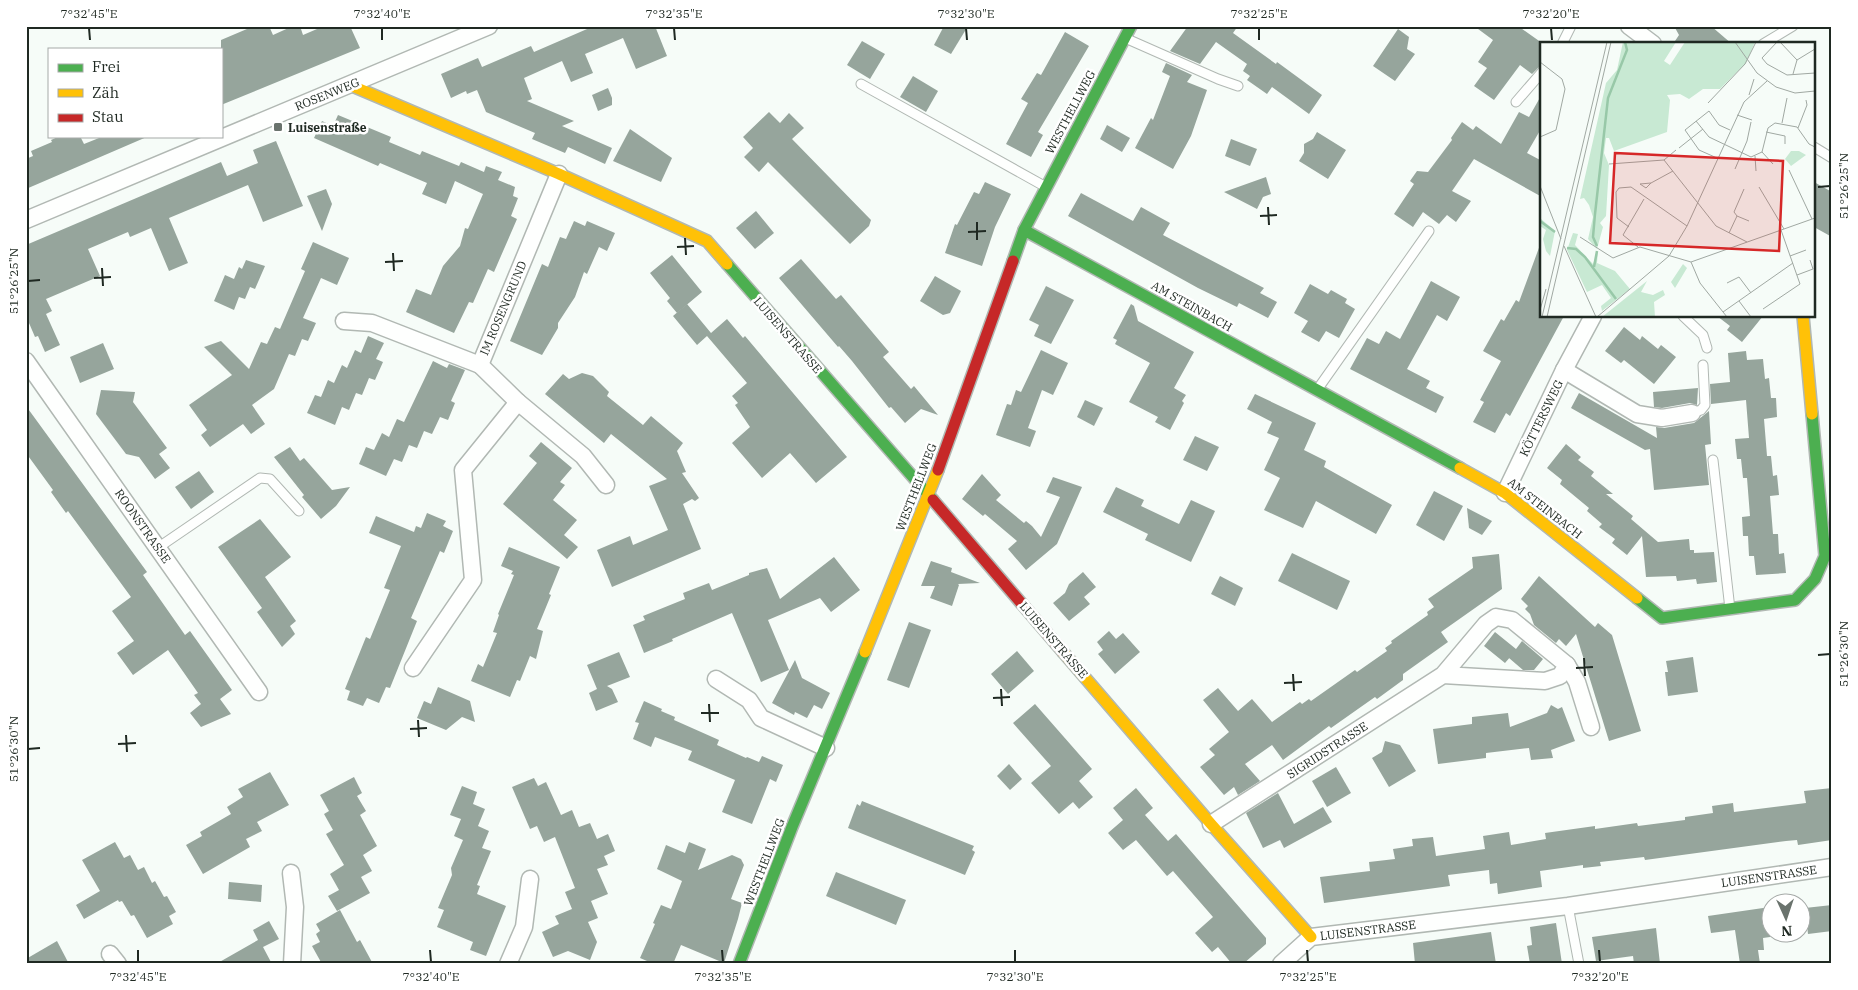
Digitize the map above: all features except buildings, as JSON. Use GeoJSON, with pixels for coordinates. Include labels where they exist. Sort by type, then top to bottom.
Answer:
{"type":"FeatureCollection","features":[{"type":"Feature","properties":{"kind":"street","name":"ROSENWEG"},"geometry":{"type":"LineString","coordinates":[[26,220],[489,26]]}},
{"type":"Feature","properties":{"kind":"street","name":"WESTHELLWEG"},"geometry":{"type":"LineString","coordinates":[[739,964],[792,827],[929,495],[1024,230],[1131,26]]}},
{"type":"Feature","properties":{"kind":"street"},"geometry":{"type":"LineString","coordinates":[[1629,26],[1650,42]]}},
{"type":"Feature","properties":{"kind":"street","name":"LUISENSTRASSE"},"geometry":{"type":"LineString","coordinates":[[350,85],[559,174],[707,241],[1310,937],[1568,906],[1832,867]]}},
{"type":"Feature","properties":{"kind":"street","name":"IM ROSENGRUND"},"geometry":{"type":"LineString","coordinates":[[344,321],[372,323],[480,365],[559,174]]}},
{"type":"Feature","properties":{"kind":"street","name":"AM STEINBACH"},"geometry":{"type":"LineString","coordinates":[[1024,230],[1505,493],[1662,618],[1794,600],[1815,580],[1825,556],[1803,318]]}},
{"type":"Feature","properties":{"kind":"street","name":"KÖTTERSWEG"},"geometry":{"type":"LineString","coordinates":[[1505,493],[1564,370],[1592,318]]}},
{"type":"Feature","properties":{"kind":"street","name":"ROONSTRASSE"},"geometry":{"type":"LineString","coordinates":[[26,361],[159,547],[259,692]]}},
{"type":"Feature","properties":{"kind":"street"},"geometry":{"type":"LineString","coordinates":[[480,365],[518,402],[583,456],[606,485]]}},
{"type":"Feature","properties":{"kind":"street","name":"KÖTTERSWEG"},"geometry":{"type":"LineString","coordinates":[[1564,370],[1637,414],[1662,418],[1692,413]]}},
{"type":"Feature","properties":{"kind":"street"},"geometry":{"type":"LineString","coordinates":[[413,668],[473,580],[463,470],[518,402]]}},
{"type":"Feature","properties":{"kind":"street","name":"SIGRIDSTRASSE"},"geometry":{"type":"LineString","coordinates":[[1211,824],[1443,675],[1486,624],[1496,617],[1512,620],[1567,665],[1577,682],[1591,727]]}},
{"type":"Feature","properties":{"kind":"street"},"geometry":{"type":"LineString","coordinates":[[1443,675],[1545,681],[1560,676],[1567,665]]}},
{"type":"Feature","properties":{"kind":"street"},"geometry":{"type":"LineString","coordinates":[[716,679],[749,700],[762,718],[826,748]]}},
{"type":"Feature","properties":{"kind":"street"},"geometry":{"type":"LineString","coordinates":[[291,872],[295,907],[292,964]]}},
{"type":"Feature","properties":{"kind":"street"},"geometry":{"type":"LineString","coordinates":[[508,964],[524,927],[530,878]]}},
{"type":"Feature","properties":{"kind":"street"},"geometry":{"type":"LineString","coordinates":[[1281,964],[1310,937]]}},
{"type":"Feature","properties":{"kind":"lane"},"geometry":{"type":"LineString","coordinates":[[1563,42],[1571,26]]}},
{"type":"Feature","properties":{"kind":"lane"},"geometry":{"type":"LineString","coordinates":[[1766,42],[1793,26]]}},
{"type":"Feature","properties":{"kind":"lane"},"geometry":{"type":"LineString","coordinates":[[1125,38],[1238,86]]}},
{"type":"Feature","properties":{"kind":"lane"},"geometry":{"type":"LineString","coordinates":[[1516,102],[1540,74]]}},
{"type":"Feature","properties":{"kind":"lane"},"geometry":{"type":"LineString","coordinates":[[862,84],[1046,188]]}},
{"type":"Feature","properties":{"kind":"lane"},"geometry":{"type":"LineString","coordinates":[[1816,148],[1832,158]]}},
{"type":"Feature","properties":{"kind":"lane"},"geometry":{"type":"LineString","coordinates":[[1317,390],[1429,231]]}},
{"type":"Feature","properties":{"kind":"lane"},"geometry":{"type":"LineString","coordinates":[[1686,318],[1697,327],[1703,335],[1707,348]]}},
{"type":"Feature","properties":{"kind":"lane"},"geometry":{"type":"LineString","coordinates":[[1692,413],[1701,410],[1705,405],[1703,365]]}},
{"type":"Feature","properties":{"kind":"lane"},"geometry":{"type":"LineString","coordinates":[[1713,460],[1730,609]]}},
{"type":"Feature","properties":{"kind":"lane"},"geometry":{"type":"LineString","coordinates":[[159,547],[260,478],[270,479],[299,511]]}},
{"type":"Feature","properties":{"kind":"lane"},"geometry":{"type":"LineString","coordinates":[[1568,906],[1579,964]]}},
{"type":"Feature","properties":{"kind":"traffic: fast"},"geometry":{"type":"LineString","coordinates":[[1013,261],[1024,230],[1131,26]]}},
{"type":"Feature","properties":{"kind":"traffic: fast"},"geometry":{"type":"LineString","coordinates":[[1024,230],[1460,468]]}},
{"type":"Feature","properties":{"kind":"traffic: fast"},"geometry":{"type":"LineString","coordinates":[[727,264],[933,500]]}},
{"type":"Feature","properties":{"kind":"traffic: fast"},"geometry":{"type":"LineString","coordinates":[[1637,598],[1662,618],[1795,600],[1815,579],[1825,556],[1812,414]]}},
{"type":"Feature","properties":{"kind":"traffic: fast"},"geometry":{"type":"LineString","coordinates":[[739,964],[792,827],[865,652]]}},
{"type":"Feature","properties":{"kind":"traffic: slow"},"geometry":{"type":"LineString","coordinates":[[350,85],[559,174],[707,241],[727,264]]}},
{"type":"Feature","properties":{"kind":"traffic: slow"},"geometry":{"type":"LineString","coordinates":[[1803,318],[1812,414]]}},
{"type":"Feature","properties":{"kind":"traffic: slow"},"geometry":{"type":"LineString","coordinates":[[1460,468],[1505,493],[1637,598]]}},
{"type":"Feature","properties":{"kind":"traffic: slow"},"geometry":{"type":"LineString","coordinates":[[865,652],[938,470]]}},
{"type":"Feature","properties":{"kind":"traffic: slow"},"geometry":{"type":"LineString","coordinates":[[1063,652],[1311,937]]}},
{"type":"Feature","properties":{"kind":"traffic: jam"},"geometry":{"type":"LineString","coordinates":[[938,470],[1013,261]]}},
{"type":"Feature","properties":{"kind":"traffic: jam"},"geometry":{"type":"LineString","coordinates":[[933,500],[1063,652]]}},
{"type":"Feature","properties":{"kind":"place","name":"Luisenstraße"},"geometry":{"type":"Point","coordinates":[278,127]}}]}
